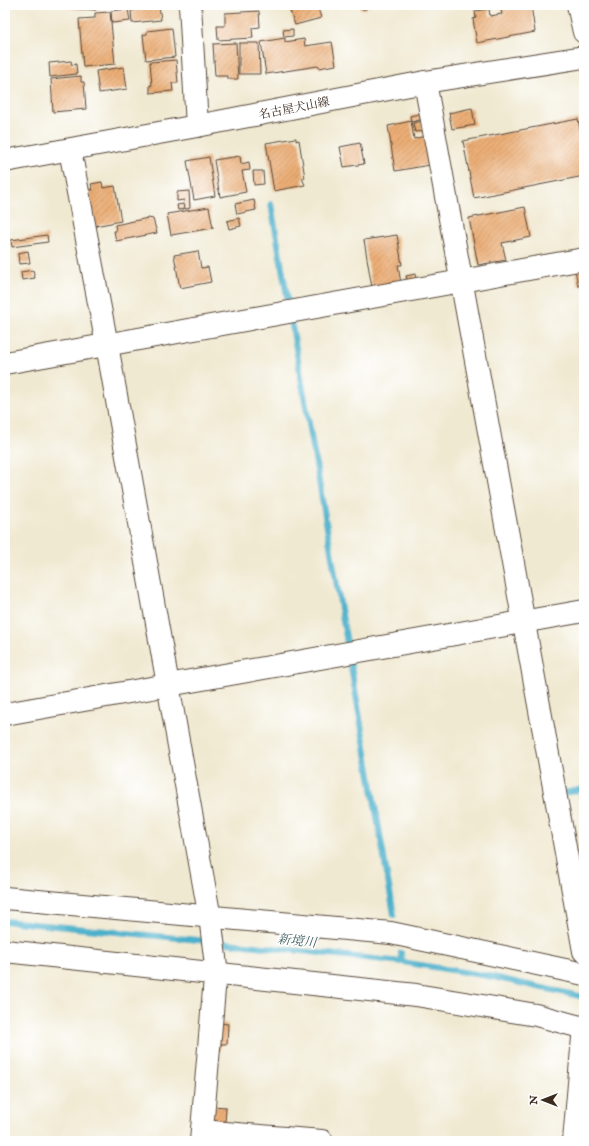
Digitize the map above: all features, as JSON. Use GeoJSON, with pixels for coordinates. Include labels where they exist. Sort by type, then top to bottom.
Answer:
{"type":"FeatureCollection","features":[{"type":"Feature","properties":{"kind":"street"},"geometry":{"type":"LineString","coordinates":[[190,5],[197,126]]}},
{"type":"Feature","properties":{"kind":"street"},"geometry":{"type":"LineString","coordinates":[[578,5],[584,32]]}},
{"type":"Feature","properties":{"kind":"street","name":"名古屋犬山線"},"geometry":{"type":"LineString","coordinates":[[5,161],[70,150],[425,82],[584,57]]}},
{"type":"Feature","properties":{"kind":"street"},"geometry":{"type":"LineString","coordinates":[[425,82],[463,282],[584,951]]}},
{"type":"Feature","properties":{"kind":"street"},"geometry":{"type":"LineString","coordinates":[[70,150],[107,345],[210,920],[216,969],[202,1136],[322,1141]]}},
{"type":"Feature","properties":{"kind":"street"},"geometry":{"type":"LineString","coordinates":[[5,363],[463,282],[584,259]]}},
{"type":"Feature","properties":{"kind":"street"},"geometry":{"type":"LineString","coordinates":[[5,714],[584,611]]}},
{"type":"Feature","properties":{"kind":"street"},"geometry":{"type":"LineString","coordinates":[[5,898],[210,920],[391,933],[584,974]]}},
{"type":"Feature","properties":{"kind":"street"},"geometry":{"type":"LineString","coordinates":[[5,951],[216,969],[424,997],[536,1014],[584,1027],[574,1141]]}},
{"type":"Feature","properties":{"kind":"building"},"geometry":{"type":"Polygon","coordinates":[[[67,5],[96,5],[96,10],[67,8],[67,5]]]}},
{"type":"Feature","properties":{"kind":"building"},"geometry":{"type":"Polygon","coordinates":[[[159,5],[161,20],[132,23],[131,11],[138,9],[138,7],[159,5]]]}},
{"type":"Feature","properties":{"kind":"building"},"geometry":{"type":"Polygon","coordinates":[[[288,5],[317,5],[321,18],[295,25],[288,5]]]}},
{"type":"Feature","properties":{"kind":"building"},"geometry":{"type":"Polygon","coordinates":[[[360,5],[366,5],[366,9],[360,9],[360,5]]]}},
{"type":"Feature","properties":{"kind":"building"},"geometry":{"type":"Polygon","coordinates":[[[500,5],[531,5],[535,32],[477,43],[473,19],[476,18],[475,11],[489,9],[490,16],[502,14],[500,5]]]}},
{"type":"Feature","properties":{"kind":"building"},"geometry":{"type":"Polygon","coordinates":[[[128,9],[130,21],[112,23],[111,11],[128,9]]]}},
{"type":"Feature","properties":{"kind":"building"},"geometry":{"type":"Polygon","coordinates":[[[259,11],[260,27],[252,28],[253,38],[218,40],[217,26],[225,26],[225,13],[259,11]]]}},
{"type":"Feature","properties":{"kind":"building"},"geometry":{"type":"Polygon","coordinates":[[[110,12],[115,64],[83,67],[79,19],[95,18],[95,13],[110,12]]]}},
{"type":"Feature","properties":{"kind":"building"},"geometry":{"type":"Polygon","coordinates":[[[172,28],[175,57],[146,60],[143,35],[147,34],[147,31],[172,28]]]}},
{"type":"Feature","properties":{"kind":"building"},"geometry":{"type":"Polygon","coordinates":[[[293,29],[293,36],[284,37],[283,30],[293,29]]]}},
{"type":"Feature","properties":{"kind":"building"},"geometry":{"type":"Polygon","coordinates":[[[285,38],[285,42],[304,39],[305,46],[332,42],[336,65],[319,68],[318,66],[266,74],[261,42],[285,38]]]}},
{"type":"Feature","properties":{"kind":"building"},"geometry":{"type":"Polygon","coordinates":[[[236,43],[238,79],[228,79],[228,76],[215,76],[213,44],[236,43]]]}},
{"type":"Feature","properties":{"kind":"building"},"geometry":{"type":"Polygon","coordinates":[[[239,43],[259,43],[260,74],[239,74],[239,43]]]}},
{"type":"Feature","properties":{"kind":"building"},"geometry":{"type":"Polygon","coordinates":[[[176,60],[178,83],[172,83],[173,91],[150,93],[150,85],[152,85],[150,62],[176,60]]]}},
{"type":"Feature","properties":{"kind":"building"},"geometry":{"type":"Polygon","coordinates":[[[71,61],[72,65],[76,64],[77,74],[50,77],[49,63],[71,61]]]}},
{"type":"Feature","properties":{"kind":"building"},"geometry":{"type":"Polygon","coordinates":[[[124,67],[127,89],[99,93],[96,71],[124,67]]]}},
{"type":"Feature","properties":{"kind":"building"},"geometry":{"type":"Polygon","coordinates":[[[81,76],[81,82],[84,82],[86,109],[53,112],[51,79],[81,76]]]}},
{"type":"Feature","properties":{"kind":"building"},"geometry":{"type":"Polygon","coordinates":[[[472,108],[475,125],[452,129],[449,113],[472,108]]]}},
{"type":"Feature","properties":{"kind":"building"},"geometry":{"type":"Polygon","coordinates":[[[422,113],[423,119],[411,122],[410,116],[422,113]]]}},
{"type":"Feature","properties":{"kind":"building"},"geometry":{"type":"Polygon","coordinates":[[[578,119],[584,151],[584,176],[474,198],[463,141],[578,119]]]}},
{"type":"Feature","properties":{"kind":"building"},"geometry":{"type":"Polygon","coordinates":[[[411,121],[414,139],[425,136],[430,165],[395,171],[388,126],[411,121]]]}},
{"type":"Feature","properties":{"kind":"building"},"geometry":{"type":"Polygon","coordinates":[[[422,121],[423,131],[415,132],[413,123],[422,121]]]}},
{"type":"Feature","properties":{"kind":"building"},"geometry":{"type":"Polygon","coordinates":[[[296,138],[296,141],[299,140],[305,178],[302,178],[305,185],[274,191],[266,143],[296,138]]]}},
{"type":"Feature","properties":{"kind":"building"},"geometry":{"type":"Polygon","coordinates":[[[360,143],[364,164],[344,167],[340,147],[360,143]]]}},
{"type":"Feature","properties":{"kind":"building"},"geometry":{"type":"Polygon","coordinates":[[[240,156],[241,164],[249,162],[250,170],[242,171],[246,192],[220,197],[214,160],[240,156]]]}},
{"type":"Feature","properties":{"kind":"building"},"geometry":{"type":"Polygon","coordinates":[[[209,157],[215,196],[194,200],[187,161],[209,157]]]}},
{"type":"Feature","properties":{"kind":"building"},"geometry":{"type":"Polygon","coordinates":[[[253,171],[263,171],[264,184],[254,185],[253,171]]]}},
{"type":"Feature","properties":{"kind":"building"},"geometry":{"type":"Polygon","coordinates":[[[102,182],[103,188],[115,186],[121,221],[95,226],[89,190],[93,190],[91,184],[102,182]]]}},
{"type":"Feature","properties":{"kind":"building"},"geometry":{"type":"Polygon","coordinates":[[[189,191],[190,208],[185,209],[184,200],[177,201],[177,192],[189,191]]]}},
{"type":"Feature","properties":{"kind":"building"},"geometry":{"type":"Polygon","coordinates":[[[254,200],[256,210],[237,214],[235,204],[254,200]]]}},
{"type":"Feature","properties":{"kind":"building"},"geometry":{"type":"Polygon","coordinates":[[[183,204],[184,209],[178,210],[177,205],[183,204]]]}},
{"type":"Feature","properties":{"kind":"building"},"geometry":{"type":"Polygon","coordinates":[[[209,207],[213,228],[171,235],[167,214],[209,207]]]}},
{"type":"Feature","properties":{"kind":"building"},"geometry":{"type":"Polygon","coordinates":[[[525,207],[531,237],[502,243],[506,260],[478,265],[469,218],[525,207]]]}},
{"type":"Feature","properties":{"kind":"building"},"geometry":{"type":"Polygon","coordinates":[[[148,218],[153,219],[157,233],[116,241],[114,231],[116,231],[115,225],[148,218]]]}},
{"type":"Feature","properties":{"kind":"building"},"geometry":{"type":"Polygon","coordinates":[[[239,218],[241,226],[229,229],[227,221],[239,218]]]}},
{"type":"Feature","properties":{"kind":"building"},"geometry":{"type":"Polygon","coordinates":[[[47,235],[48,242],[12,247],[11,240],[47,235]]]}},
{"type":"Feature","properties":{"kind":"building"},"geometry":{"type":"Polygon","coordinates":[[[397,235],[402,265],[398,265],[401,284],[372,288],[364,240],[397,235]]]}},
{"type":"Feature","properties":{"kind":"building"},"geometry":{"type":"Polygon","coordinates":[[[28,251],[30,263],[19,264],[18,253],[28,251]]]}},
{"type":"Feature","properties":{"kind":"building"},"geometry":{"type":"Polygon","coordinates":[[[198,251],[201,268],[208,267],[211,282],[180,288],[174,255],[198,251]]]}},
{"type":"Feature","properties":{"kind":"building"},"geometry":{"type":"Polygon","coordinates":[[[584,268],[584,285],[578,286],[575,269],[584,268]]]}},
{"type":"Feature","properties":{"kind":"building"},"geometry":{"type":"Polygon","coordinates":[[[33,270],[35,278],[22,280],[21,272],[33,270]]]}},
{"type":"Feature","properties":{"kind":"building"},"geometry":{"type":"Polygon","coordinates":[[[415,274],[416,280],[408,282],[406,276],[415,274]]]}},
{"type":"Feature","properties":{"kind":"building"},"geometry":{"type":"Polygon","coordinates":[[[217,1023],[228,1024],[227,1044],[221,1044],[220,1051],[215,1050],[217,1023]]]}},
{"type":"Feature","properties":{"kind":"building"},"geometry":{"type":"Polygon","coordinates":[[[210,1106],[226,1107],[225,1125],[212,1120],[210,1106]]]}},
{"type":"Feature","properties":{"kind":"waterway"},"geometry":{"type":"LineString","coordinates":[[271,204],[394,915]]}},
{"type":"Feature","properties":{"kind":"waterway"},"geometry":{"type":"LineString","coordinates":[[564,793],[584,789]]}},
{"type":"Feature","properties":{"kind":"waterway","name":"新境川"},"geometry":{"type":"LineString","coordinates":[[5,921],[208,941]]}},
{"type":"Feature","properties":{"kind":"waterway","name":"新境川"},"geometry":{"type":"LineString","coordinates":[[218,942],[402,962],[488,976],[584,997]]}},
{"type":"Feature","properties":{"kind":"waterway"},"geometry":{"type":"LineString","coordinates":[[401,953],[402,962]]}}]}
